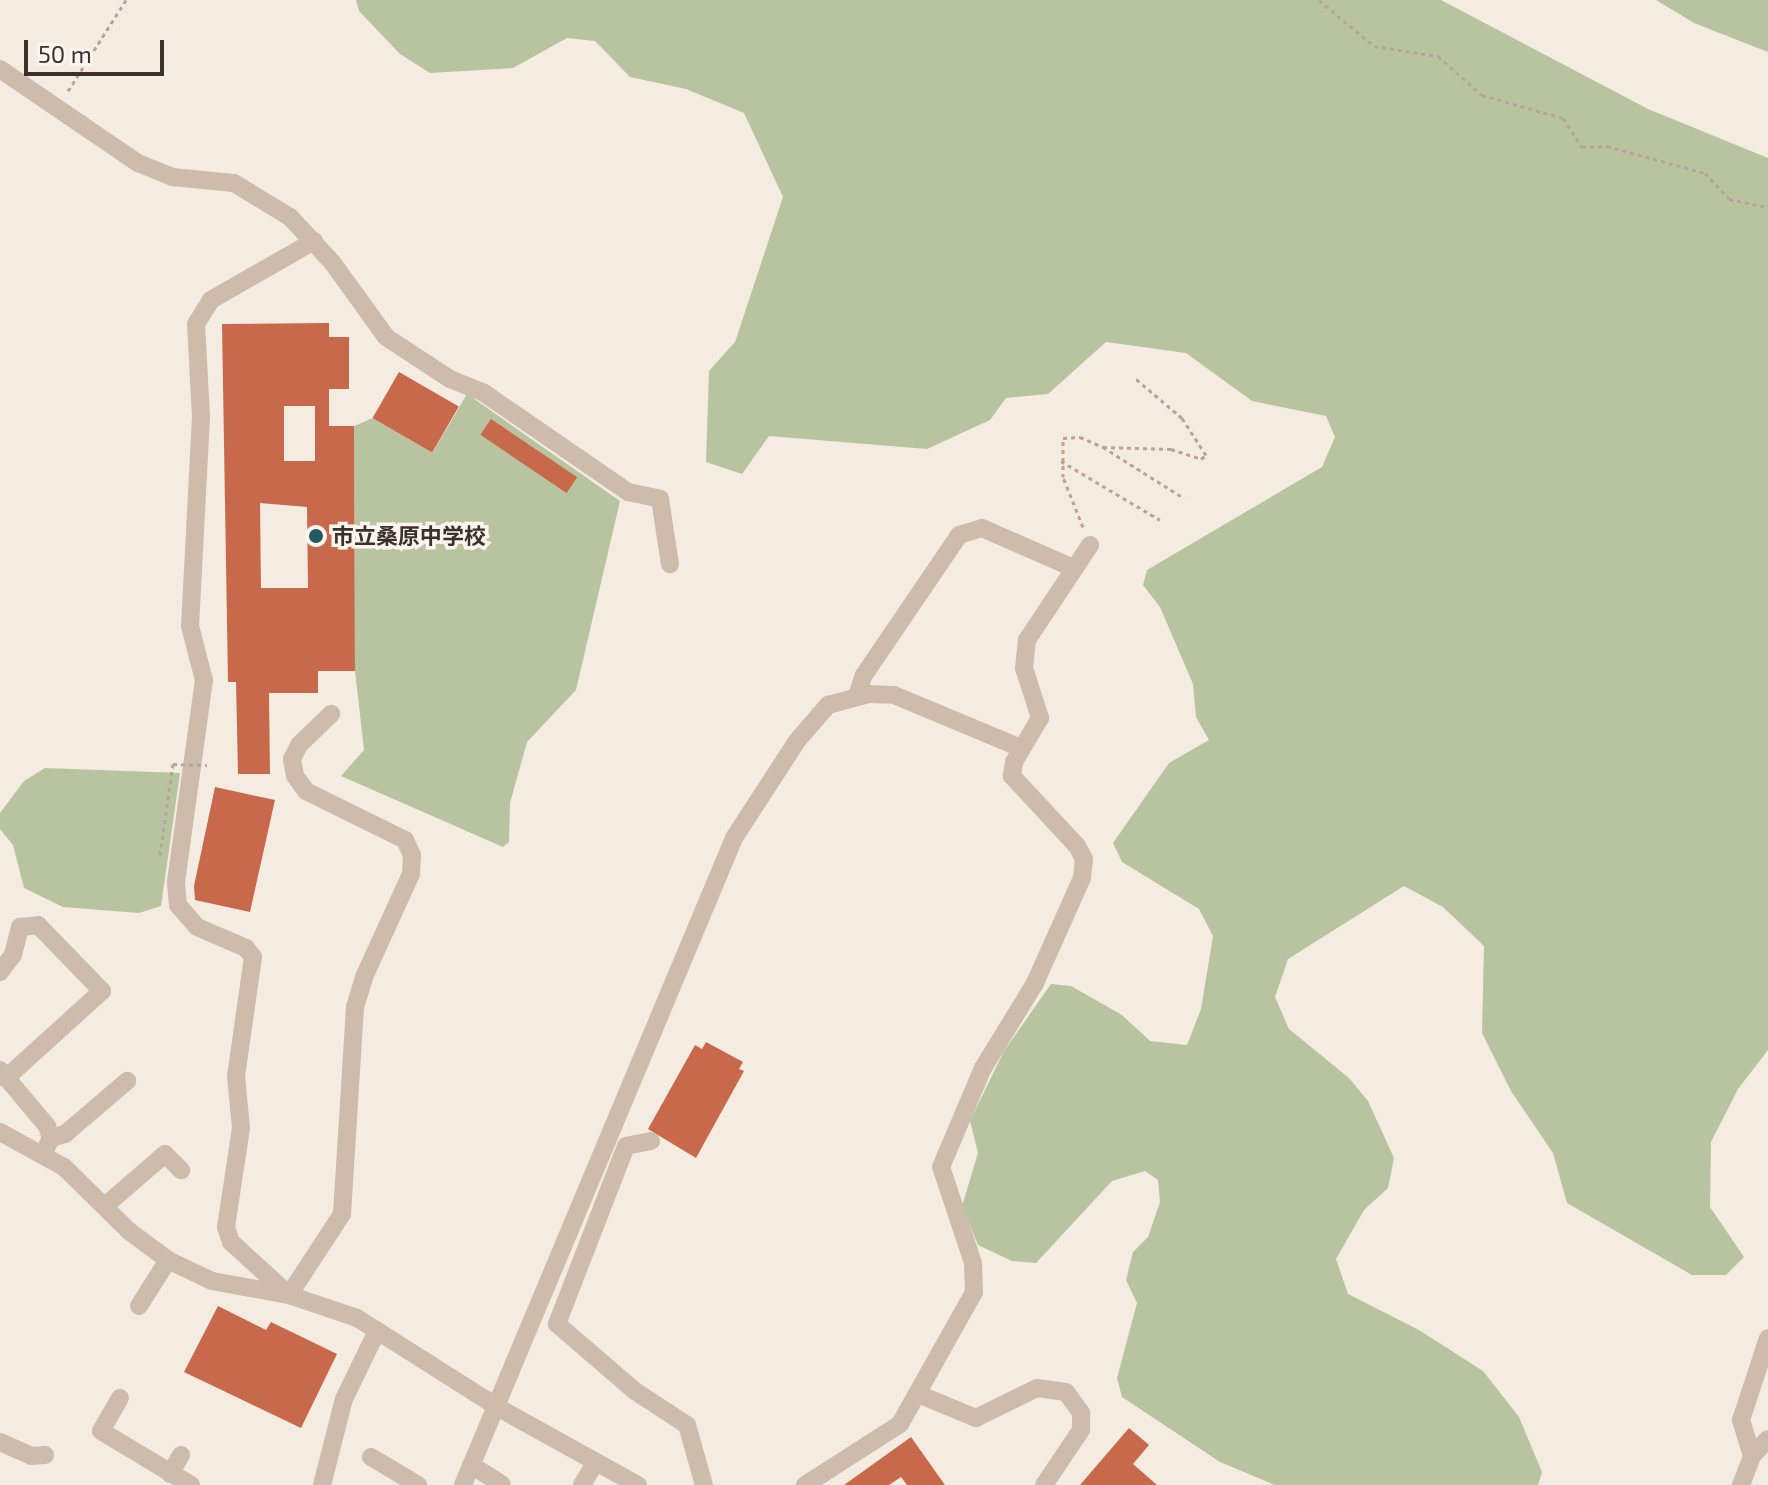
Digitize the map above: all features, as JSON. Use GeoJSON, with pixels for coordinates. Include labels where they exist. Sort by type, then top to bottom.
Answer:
{"type":"FeatureCollection","features":[{"type":"Feature","properties":{"kind":"street"},"geometry":{"type":"LineString","coordinates":[[0,69],[154,170],[246,188],[314,241],[386,337],[450,379],[484,393],[628,492],[660,499],[670,564]]}},
{"type":"Feature","properties":{"kind":"street"},"geometry":{"type":"LineString","coordinates":[[289,1295],[231,1242],[226,1227],[241,1128],[236,1076],[253,957],[246,948],[197,927],[178,905],[176,883],[204,680],[190,626],[201,417],[196,324],[211,300],[314,241]]}},
{"type":"Feature","properties":{"kind":"street"},"geometry":{"type":"LineString","coordinates":[[857,696],[864,675],[959,535],[982,528],[1071,567]]}},
{"type":"Feature","properties":{"kind":"street"},"geometry":{"type":"LineString","coordinates":[[805,1485],[883,1439],[918,1394],[974,1292],[976,1276],[941,1167],[983,1068],[1035,983],[1082,878],[1084,859],[1077,846],[1012,776],[1021,748],[1040,718],[1024,668],[1027,640],[1071,567],[1090,545]]}},
{"type":"Feature","properties":{"kind":"street"},"geometry":{"type":"LineString","coordinates":[[463,1485],[734,838],[797,741],[828,705],[857,696],[894,695],[1021,748]]}},
{"type":"Feature","properties":{"kind":"street"},"geometry":{"type":"LineString","coordinates":[[289,1295],[342,1214],[355,1007],[364,977],[411,874],[412,855],[405,840],[306,791],[295,776],[292,759],[299,745],[331,714]]}},
{"type":"Feature","properties":{"kind":"street"},"geometry":{"type":"LineString","coordinates":[[0,972],[13,955],[20,927],[38,925],[102,991],[3,1074],[47,1126],[48,1145]]}},
{"type":"Feature","properties":{"kind":"street"},"geometry":{"type":"LineString","coordinates":[[48,1145],[127,1081]]}},
{"type":"Feature","properties":{"kind":"street"},"geometry":{"type":"LineString","coordinates":[[0,1132],[48,1145],[129,1231],[168,1260],[240,1289],[289,1295],[342,1312],[497,1407],[638,1485]]}},
{"type":"Feature","properties":{"kind":"street"},"geometry":{"type":"LineString","coordinates":[[651,1141],[626,1146],[557,1324],[635,1391],[687,1425],[704,1485]]}},
{"type":"Feature","properties":{"kind":"street"},"geometry":{"type":"LineString","coordinates":[[106,1205],[165,1154],[181,1170]]}},
{"type":"Feature","properties":{"kind":"street"},"geometry":{"type":"LineString","coordinates":[[139,1306],[168,1260]]}},
{"type":"Feature","properties":{"kind":"street"},"geometry":{"type":"LineString","coordinates":[[322,1485],[344,1399],[377,1331]]}},
{"type":"Feature","properties":{"kind":"street"},"geometry":{"type":"LineString","coordinates":[[1752,1456],[1741,1420],[1768,1338]]}},
{"type":"Feature","properties":{"kind":"street"},"geometry":{"type":"LineString","coordinates":[[918,1394],[976,1418],[1037,1388],[1066,1392],[1081,1413],[1081,1430],[1044,1485]]}},
{"type":"Feature","properties":{"kind":"street"},"geometry":{"type":"LineString","coordinates":[[120,1398],[101,1431],[191,1485]]}},
{"type":"Feature","properties":{"kind":"street"},"geometry":{"type":"LineString","coordinates":[[1741,1485],[1752,1456],[1768,1439]]}},
{"type":"Feature","properties":{"kind":"street"},"geometry":{"type":"LineString","coordinates":[[0,1442],[31,1456],[45,1455]]}},
{"type":"Feature","properties":{"kind":"street"},"geometry":{"type":"LineString","coordinates":[[170,1474],[181,1455]]}},
{"type":"Feature","properties":{"kind":"street"},"geometry":{"type":"LineString","coordinates":[[371,1457],[418,1485]]}},
{"type":"Feature","properties":{"kind":"street"},"geometry":{"type":"LineString","coordinates":[[582,1485],[596,1462]]}},
{"type":"Feature","properties":{"kind":"street"},"geometry":{"type":"LineString","coordinates":[[471,1465],[502,1484]]}},
{"type":"Feature","properties":{"kind":"path"},"geometry":{"type":"LineString","coordinates":[[57,109],[126,0]]}},
{"type":"Feature","properties":{"kind":"path"},"geometry":{"type":"LineString","coordinates":[[1319,0],[1374,46],[1438,56],[1482,95],[1563,118],[1582,147],[1607,146],[1705,173],[1729,199],[1768,207]]}},
{"type":"Feature","properties":{"kind":"path"},"geometry":{"type":"LineString","coordinates":[[1103,447],[1143,445],[1205,457],[1182,418],[1135,378]]}},
{"type":"Feature","properties":{"kind":"path"},"geometry":{"type":"LineString","coordinates":[[1090,545],[1061,461],[1059,447],[1070,435],[1103,447],[1184,498]]}},
{"type":"Feature","properties":{"kind":"path"},"geometry":{"type":"LineString","coordinates":[[1061,461],[1160,520]]}},
{"type":"Feature","properties":{"kind":"path"},"geometry":{"type":"LineString","coordinates":[[159,856],[173,764],[207,765]]}},
{"type":"Feature","properties":{"kind":"green space"},"geometry":{"type":"Polygon","coordinates":[[[356,0],[1441,0],[1648,109],[1768,158],[1768,1050],[1738,1089],[1711,1142],[1710,1207],[1744,1257],[1726,1275],[1692,1275],[1567,1203],[1553,1153],[1511,1091],[1482,1033],[1484,946],[1443,907],[1404,886],[1288,959],[1275,997],[1289,1029],[1349,1078],[1368,1101],[1394,1158],[1388,1188],[1364,1210],[1336,1259],[1348,1294],[1419,1330],[1483,1371],[1519,1417],[1542,1472],[1538,1485],[1275,1485],[1220,1462],[1122,1397],[1117,1378],[1137,1303],[1126,1280],[1133,1252],[1148,1237],[1160,1202],[1158,1180],[1145,1171],[1112,1181],[1036,1263],[1012,1261],[978,1245],[962,1206],[978,1153],[970,1121],[1004,1051],[1051,984],[1071,986],[1122,1015],[1150,1041],[1187,1045],[1201,1009],[1213,936],[1199,909],[1122,862],[1113,843],[1169,763],[1209,740],[1196,717],[1193,684],[1160,607],[1143,585],[1147,570],[1322,467],[1335,437],[1326,416],[1252,401],[1186,353],[1106,342],[1048,394],[1006,398],[990,420],[927,449],[769,436],[742,474],[706,462],[709,371],[735,342],[783,197],[744,113],[686,89],[630,77],[595,41],[567,38],[513,68],[430,73],[400,54],[359,11],[356,0]]]}},
{"type":"Feature","properties":{"kind":"green space"},"geometry":{"type":"Polygon","coordinates":[[[1656,0],[1768,0],[1768,52],[1694,23],[1656,0]]]}},
{"type":"Feature","properties":{"kind":"green space"},"geometry":{"type":"Polygon","coordinates":[[[467,394],[620,501],[576,690],[527,742],[510,803],[509,842],[503,847],[341,776],[364,750],[355,671],[354,426],[373,418],[433,452],[467,394]]]}},
{"type":"Feature","properties":{"kind":"green space"},"geometry":{"type":"Polygon","coordinates":[[[45,768],[180,773],[161,906],[139,913],[63,907],[24,888],[13,845],[0,829],[0,813],[24,781],[45,768]]]}},
{"type":"Feature","properties":{"kind":"building"},"geometry":{"type":"Polygon","coordinates":[[[329,323],[329,337],[349,337],[349,389],[329,389],[329,426],[354,426],[355,671],[318,671],[318,693],[269,693],[270,774],[238,774],[236,682],[228,682],[222,324],[329,323]],[[284,406],[284,461],[315,461],[315,406],[284,406]],[[260,503],[261,588],[308,588],[307,507],[260,503]]]}},
{"type":"Feature","properties":{"kind":"building"},"geometry":{"type":"Polygon","coordinates":[[[399,372],[459,406],[432,452],[372,418],[399,372]]]}},
{"type":"Feature","properties":{"kind":"building"},"geometry":{"type":"Polygon","coordinates":[[[491,419],[577,477],[567,493],[480,435],[491,419]]]}},
{"type":"Feature","properties":{"kind":"building"},"geometry":{"type":"Polygon","coordinates":[[[215,787],[275,800],[250,912],[195,900],[194,886],[215,787]]]}},
{"type":"Feature","properties":{"kind":"building"},"geometry":{"type":"Polygon","coordinates":[[[706,1042],[743,1062],[739,1069],[744,1071],[696,1158],[648,1129],[695,1045],[702,1049],[706,1042]]]}},
{"type":"Feature","properties":{"kind":"building"},"geometry":{"type":"Polygon","coordinates":[[[218,1306],[266,1330],[271,1322],[337,1354],[301,1428],[184,1372],[218,1306]]]}},
{"type":"Feature","properties":{"kind":"building"},"geometry":{"type":"Polygon","coordinates":[[[1129,1428],[1149,1445],[1133,1464],[1157,1485],[1080,1485],[1129,1428]]]}},
{"type":"Feature","properties":{"kind":"building"},"geometry":{"type":"Polygon","coordinates":[[[911,1437],[945,1485],[907,1485],[901,1477],[889,1485],[844,1485],[911,1437]]]}},
{"type":"Feature","properties":{"kind":"place","name":"市立桑原中学校"},"geometry":{"type":"Point","coordinates":[316,536]}}]}
